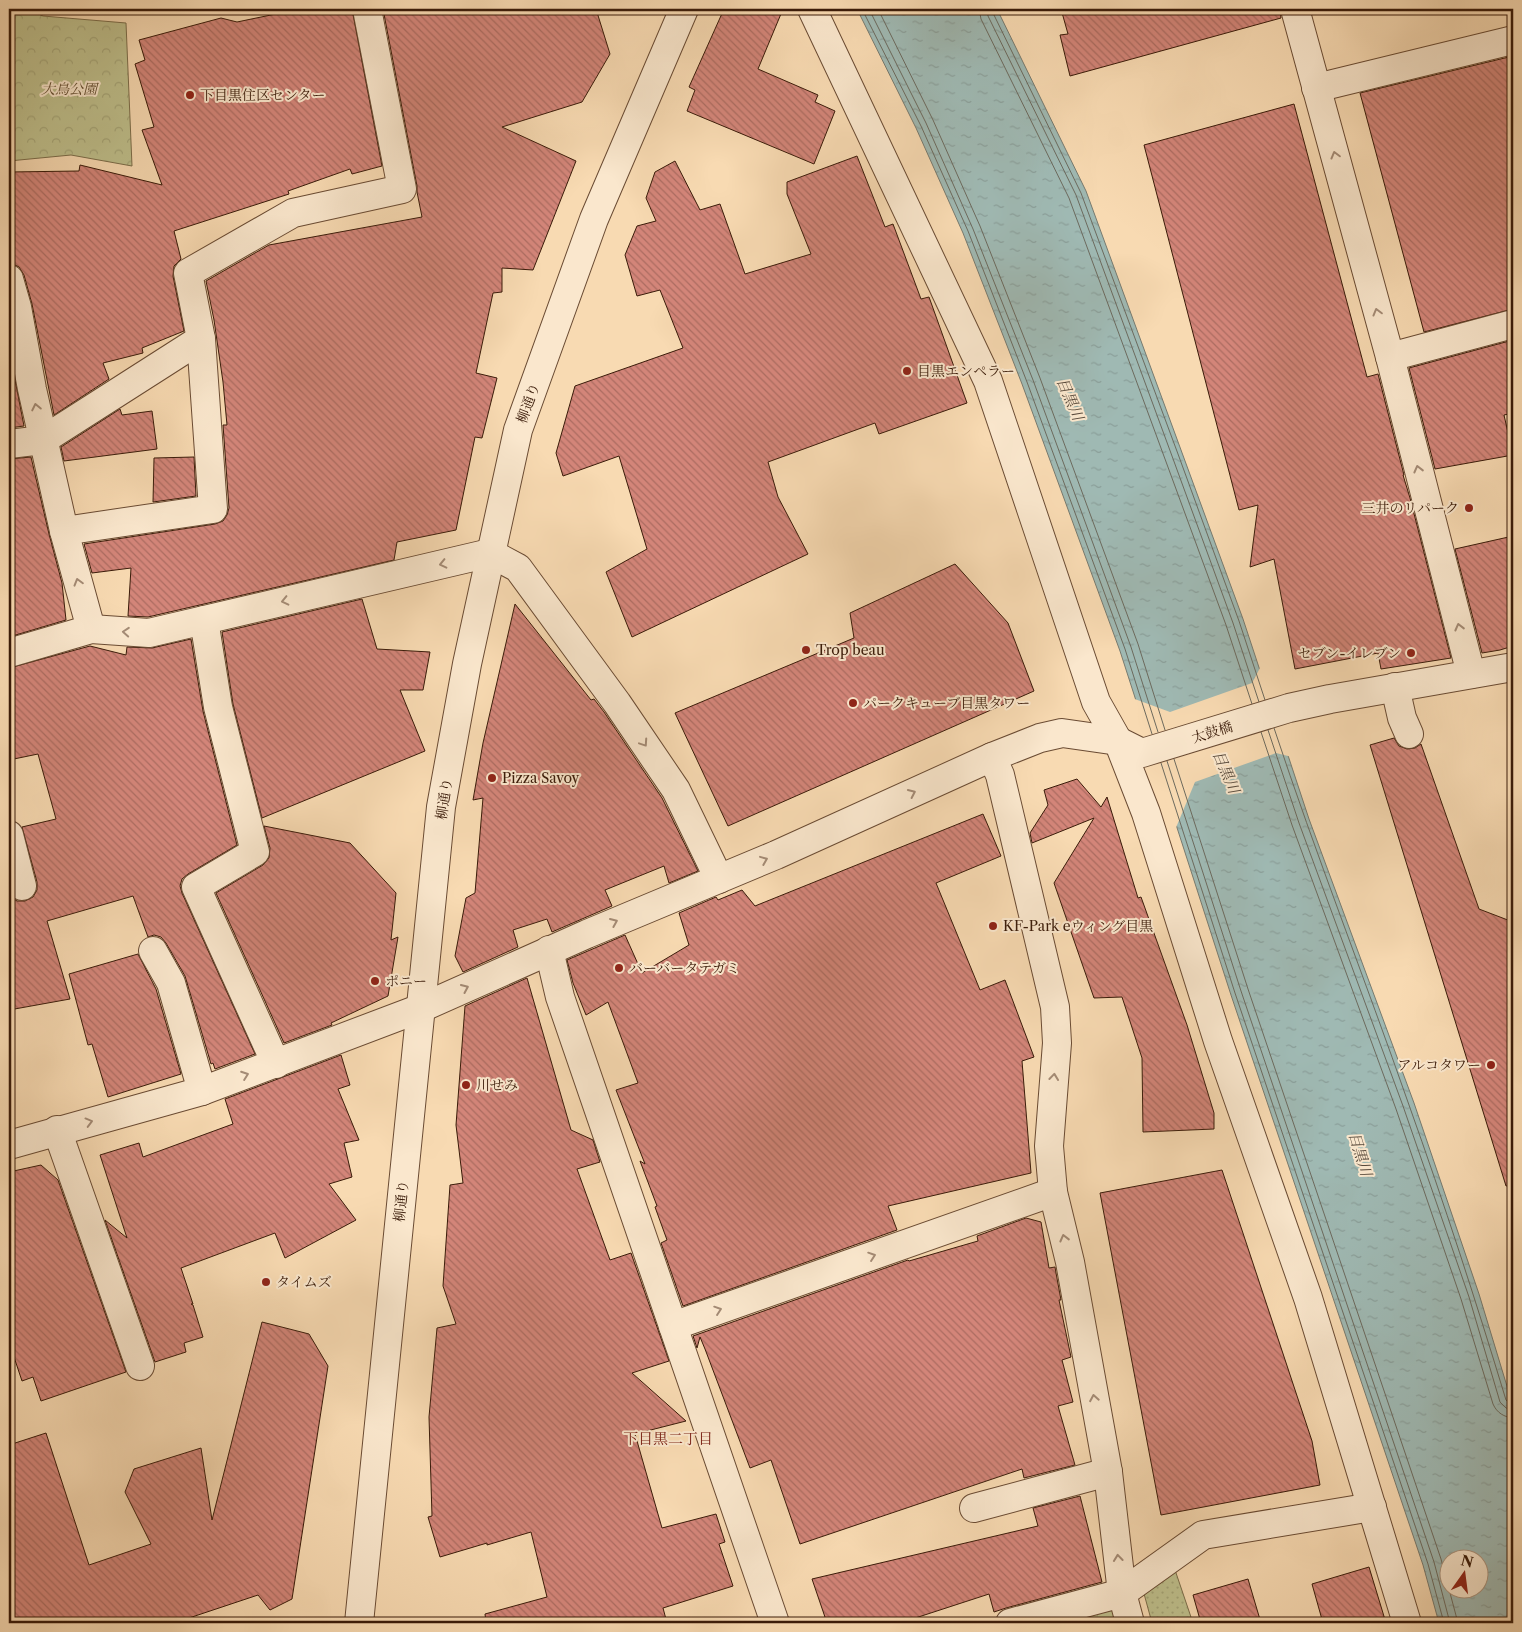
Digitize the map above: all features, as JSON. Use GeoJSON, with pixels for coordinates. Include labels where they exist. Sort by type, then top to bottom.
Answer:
{"type":"FeatureCollection","features":[{"type":"Feature","properties":{"kind":"street"},"geometry":{"type":"LineString","coordinates":[[64,531],[213,509],[201,338],[188,274],[293,213],[402,189],[367,9]]}},
{"type":"Feature","properties":{"kind":"street","name":"柳通り"},"geometry":{"type":"LineString","coordinates":[[359,1623],[441,807],[467,664],[518,430],[594,219],[684,9]]}},
{"type":"Feature","properties":{"kind":"street"},"geometry":{"type":"LineString","coordinates":[[812,9],[988,381],[1096,702],[1118,740],[1146,813],[1218,1041],[1308,1298],[1407,1623]]}},
{"type":"Feature","properties":{"kind":"street"},"geometry":{"type":"LineString","coordinates":[[1295,9],[1390,357],[1471,674]]}},
{"type":"Feature","properties":{"kind":"street"},"geometry":{"type":"LineString","coordinates":[[1316,88],[1513,40]]}},
{"type":"Feature","properties":{"kind":"street"},"geometry":{"type":"LineString","coordinates":[[9,279],[18,307],[32,389],[64,531],[91,629]]}},
{"type":"Feature","properties":{"kind":"street"},"geometry":{"type":"LineString","coordinates":[[1390,357],[1513,324]]}},
{"type":"Feature","properties":{"kind":"street"},"geometry":{"type":"LineString","coordinates":[[9,444],[43,440],[201,338]]}},
{"type":"Feature","properties":{"kind":"street"},"geometry":{"type":"LineString","coordinates":[[9,653],[91,629],[149,633],[490,553],[518,568],[617,703],[676,790],[719,879]]}},
{"type":"Feature","properties":{"kind":"street"},"geometry":{"type":"LineString","coordinates":[[204,620],[218,707],[255,852],[196,887],[276,1064]]}},
{"type":"Feature","properties":{"kind":"street","name":"太鼓橋"},"geometry":{"type":"LineString","coordinates":[[1118,740],[1142,754],[1283,710],[1330,699],[1513,667]]}},
{"type":"Feature","properties":{"kind":"street"},"geometry":{"type":"LineString","coordinates":[[1395,687],[1402,718],[1409,734]]}},
{"type":"Feature","properties":{"kind":"street"},"geometry":{"type":"LineString","coordinates":[[9,1145],[57,1130],[202,1091],[421,1008],[549,950],[785,851],[992,756],[1040,738],[1062,733],[1118,740]]}},
{"type":"Feature","properties":{"kind":"street"},"geometry":{"type":"LineString","coordinates":[[992,756],[1000,776],[1055,1007],[1057,1043],[1049,1146],[1053,1192],[1070,1262],[1108,1472],[1122,1592],[1130,1623]]}},
{"type":"Feature","properties":{"kind":"street"},"geometry":{"type":"LineString","coordinates":[[9,835],[22,886]]}},
{"type":"Feature","properties":{"kind":"street"},"geometry":{"type":"LineString","coordinates":[[549,950],[560,996],[672,1326],[776,1623]]}},
{"type":"Feature","properties":{"kind":"street"},"geometry":{"type":"LineString","coordinates":[[153,951],[171,983],[202,1091]]}},
{"type":"Feature","properties":{"kind":"street"},"geometry":{"type":"LineString","coordinates":[[57,1130],[140,1366]]}},
{"type":"Feature","properties":{"kind":"street"},"geometry":{"type":"LineString","coordinates":[[672,1326],[1053,1192]]}},
{"type":"Feature","properties":{"kind":"street"},"geometry":{"type":"LineString","coordinates":[[974,1508],[1108,1472]]}},
{"type":"Feature","properties":{"kind":"street"},"geometry":{"type":"LineString","coordinates":[[1010,1623],[1122,1592],[1203,1535],[1372,1507]]}},
{"type":"Feature","properties":{"kind":"green space","name":"大鳥公園"},"geometry":{"type":"Polygon","coordinates":[[[9,9],[27,9],[43,16],[126,23],[132,166],[71,155],[9,161],[9,9]]]}},
{"type":"Feature","properties":{"kind":"green space"},"geometry":{"type":"Polygon","coordinates":[[[1174,1567],[1193,1623],[1152,1623],[1143,1590],[1174,1567]]]}},
{"type":"Feature","properties":{"kind":"green space"},"geometry":{"type":"Polygon","coordinates":[[[1113,1604],[1118,1623],[1038,1623],[1113,1604]]]}},
{"type":"Feature","properties":{"kind":"water","name":"目黒川"},"geometry":{"type":"Polygon","coordinates":[[[857,9],[997,9],[1086,191],[1243,619],[1309,819],[1414,1103],[1479,1294],[1513,1406],[1513,1623],[1439,1623],[1423,1565],[1231,995],[1120,651],[1022,384],[963,233],[916,128],[857,9]]]}},
{"type":"Feature","properties":{"kind":"pier"},"geometry":{"type":"Polygon","coordinates":[[[1261,666],[1292,757],[1276,753],[1195,782],[1175,830],[1132,698],[1170,712],[1252,683],[1261,666]]]}},
{"type":"Feature","properties":{"kind":"building"},"geometry":{"type":"Polygon","coordinates":[[[300,9],[352,9],[382,166],[352,174],[350,169],[288,191],[289,194],[174,231],[181,259],[174,266],[173,276],[184,331],[142,348],[143,353],[103,363],[109,379],[54,415],[32,304],[24,275],[19,267],[9,264],[9,172],[79,171],[80,165],[162,185],[142,130],[154,127],[135,64],[145,60],[139,40],[221,18],[237,22],[300,9]]]}},
{"type":"Feature","properties":{"kind":"building"},"geometry":{"type":"Polygon","coordinates":[[[383,9],[596,9],[610,54],[582,102],[502,127],[576,161],[533,270],[502,268],[502,292],[493,293],[476,373],[497,378],[482,438],[475,437],[456,530],[397,542],[394,560],[148,617],[128,616],[131,568],[92,573],[84,544],[215,524],[223,521],[229,508],[223,425],[227,425],[223,382],[206,281],[269,245],[422,217],[383,9]]]}},
{"type":"Feature","properties":{"kind":"building"},"geometry":{"type":"Polygon","coordinates":[[[724,9],[783,9],[758,69],[818,95],[815,102],[835,111],[814,164],[687,111],[695,90],[689,87],[724,9]]]}},
{"type":"Feature","properties":{"kind":"building"},"geometry":{"type":"Polygon","coordinates":[[[1061,9],[1280,9],[1281,18],[1070,76],[1060,35],[1068,34],[1061,9]]]}},
{"type":"Feature","properties":{"kind":"building"},"geometry":{"type":"Polygon","coordinates":[[[1513,56],[1513,309],[1424,332],[1360,93],[1513,56]]]}},
{"type":"Feature","properties":{"kind":"building"},"geometry":{"type":"Polygon","coordinates":[[[1294,104],[1367,377],[1378,374],[1451,658],[1381,669],[1378,653],[1295,669],[1274,559],[1250,567],[1258,505],[1239,510],[1144,145],[1294,104]]]}},
{"type":"Feature","properties":{"kind":"building"},"geometry":{"type":"Polygon","coordinates":[[[857,156],[885,227],[893,224],[921,299],[929,297],[967,403],[879,434],[875,423],[768,462],[778,497],[808,554],[632,637],[606,572],[647,549],[619,456],[563,476],[556,453],[575,386],[683,348],[660,290],[637,296],[625,255],[637,226],[656,221],[646,198],[655,172],[675,161],[700,210],[720,204],[745,274],[811,254],[787,194],[787,182],[857,156]]]}},
{"type":"Feature","properties":{"kind":"building"},"geometry":{"type":"Polygon","coordinates":[[[1513,340],[1513,413],[1504,415],[1513,455],[1435,469],[1409,368],[1513,340]]]}},
{"type":"Feature","properties":{"kind":"building"},"geometry":{"type":"Polygon","coordinates":[[[9,349],[24,426],[9,428],[9,349]]]}},
{"type":"Feature","properties":{"kind":"building"},"geometry":{"type":"Polygon","coordinates":[[[120,409],[122,415],[152,411],[157,449],[64,461],[61,447],[120,409]]]}},
{"type":"Feature","properties":{"kind":"building"},"geometry":{"type":"Polygon","coordinates":[[[31,457],[62,583],[66,620],[9,637],[9,459],[31,457]]]}},
{"type":"Feature","properties":{"kind":"building"},"geometry":{"type":"Polygon","coordinates":[[[194,457],[196,496],[153,502],[154,458],[194,457]]]}},
{"type":"Feature","properties":{"kind":"building"},"geometry":{"type":"Polygon","coordinates":[[[1513,536],[1513,646],[1482,653],[1455,549],[1513,536]]]}},
{"type":"Feature","properties":{"kind":"building","name":"パークキューブ目黒タワー"},"geometry":{"type":"Polygon","coordinates":[[[955,564],[1008,623],[1034,691],[728,826],[675,713],[854,638],[850,613],[955,564]]]}},
{"type":"Feature","properties":{"kind":"building"},"geometry":{"type":"Polygon","coordinates":[[[362,599],[377,649],[430,652],[423,690],[400,690],[425,751],[262,818],[233,704],[222,632],[362,599]]]}},
{"type":"Feature","properties":{"kind":"building"},"geometry":{"type":"Polygon","coordinates":[[[515,604],[591,700],[594,699],[604,712],[662,798],[698,871],[669,883],[664,866],[605,890],[612,906],[552,932],[547,919],[513,930],[518,947],[463,972],[455,956],[466,898],[475,893],[483,798],[473,800],[483,743],[515,604]]]}},
{"type":"Feature","properties":{"kind":"building"},"geometry":{"type":"Polygon","coordinates":[[[191,639],[203,711],[237,845],[188,874],[182,879],[180,886],[255,1054],[215,1069],[213,1063],[211,1064],[185,976],[161,937],[154,935],[148,937],[133,896],[47,921],[70,999],[9,1010],[9,893],[17,901],[25,901],[33,897],[37,890],[37,882],[22,827],[56,819],[38,754],[9,760],[9,668],[90,646],[126,655],[127,647],[152,648],[191,639]]]}},
{"type":"Feature","properties":{"kind":"building","name":"アルコタワー"},"geometry":{"type":"Polygon","coordinates":[[[1394,738],[1399,746],[1407,749],[1415,748],[1421,744],[1479,909],[1513,922],[1513,1185],[1506,1186],[1370,745],[1394,738]]]}},
{"type":"Feature","properties":{"kind":"building"},"geometry":{"type":"Polygon","coordinates":[[[1077,779],[1101,807],[1107,797],[1138,898],[1141,897],[1187,1025],[1214,1113],[1214,1129],[1143,1132],[1142,1058],[1122,997],[1094,998],[1054,883],[1094,818],[1032,843],[1030,833],[1048,805],[1044,790],[1077,779]]]}},
{"type":"Feature","properties":{"kind":"building"},"geometry":{"type":"Polygon","coordinates":[[[983,814],[1001,856],[936,883],[980,990],[1005,980],[1034,1057],[1022,1061],[1031,1173],[888,1206],[897,1230],[683,1306],[661,1243],[667,1240],[655,1207],[657,1206],[640,1161],[645,1164],[616,1090],[638,1083],[608,1002],[586,1015],[573,983],[567,960],[625,935],[642,973],[689,945],[679,913],[716,897],[718,900],[742,890],[755,906],[983,814]]]}},
{"type":"Feature","properties":{"kind":"building"},"geometry":{"type":"Polygon","coordinates":[[[264,826],[350,843],[396,893],[391,940],[398,937],[388,996],[331,1023],[332,1025],[284,1043],[216,893],[263,865],[269,858],[270,848],[264,826]]]}},
{"type":"Feature","properties":{"kind":"building"},"geometry":{"type":"Polygon","coordinates":[[[138,954],[156,989],[181,1074],[108,1097],[92,1044],[88,1045],[69,974],[138,954]]]}},
{"type":"Feature","properties":{"kind":"building"},"geometry":{"type":"Polygon","coordinates":[[[527,978],[571,1130],[593,1140],[600,1162],[577,1169],[610,1260],[631,1253],[669,1361],[632,1373],[686,1421],[635,1434],[662,1528],[716,1514],[725,1542],[719,1544],[733,1586],[663,1608],[667,1623],[486,1623],[485,1614],[547,1597],[531,1532],[440,1557],[428,1517],[432,1516],[429,1417],[437,1328],[456,1324],[443,1286],[450,1185],[463,1183],[456,1125],[465,1006],[527,978]]]}},
{"type":"Feature","properties":{"kind":"building"},"geometry":{"type":"Polygon","coordinates":[[[341,1055],[350,1085],[338,1089],[359,1140],[344,1143],[352,1177],[329,1184],[356,1220],[285,1258],[275,1233],[181,1268],[203,1337],[184,1343],[186,1352],[155,1362],[105,1220],[127,1238],[100,1155],[139,1143],[143,1157],[233,1124],[225,1099],[341,1055]]]}},
{"type":"Feature","properties":{"kind":"building"},"geometry":{"type":"Polygon","coordinates":[[[41,1165],[58,1180],[126,1372],[41,1401],[33,1377],[22,1381],[9,1342],[9,1172],[41,1165]]]}},
{"type":"Feature","properties":{"kind":"building"},"geometry":{"type":"Polygon","coordinates":[[[1222,1170],[1312,1441],[1320,1485],[1161,1515],[1100,1193],[1222,1170]]]}},
{"type":"Feature","properties":{"kind":"building"},"geometry":{"type":"Polygon","coordinates":[[[1026,1218],[1041,1222],[1049,1268],[1055,1267],[1061,1300],[1059,1300],[1071,1357],[1062,1360],[1073,1402],[1058,1406],[1075,1465],[1024,1478],[1022,1469],[800,1544],[771,1460],[750,1468],[700,1337],[697,1348],[693,1336],[908,1260],[978,1241],[977,1236],[1026,1218]]]}},
{"type":"Feature","properties":{"kind":"building"},"geometry":{"type":"Polygon","coordinates":[[[262,1322],[309,1334],[328,1366],[292,1599],[270,1610],[258,1595],[174,1623],[9,1623],[9,1445],[46,1433],[89,1565],[151,1544],[125,1492],[134,1469],[201,1448],[212,1520],[262,1322]]]}},
{"type":"Feature","properties":{"kind":"building"},"geometry":{"type":"Polygon","coordinates":[[[1080,1496],[1102,1582],[994,1612],[989,1594],[900,1623],[827,1623],[812,1579],[1038,1526],[1033,1508],[1080,1496]]]}},
{"type":"Feature","properties":{"kind":"building"},"geometry":{"type":"Polygon","coordinates":[[[1369,1567],[1386,1623],[1323,1623],[1312,1584],[1369,1567]]]}},
{"type":"Feature","properties":{"kind":"building"},"geometry":{"type":"Polygon","coordinates":[[[1248,1579],[1261,1623],[1201,1623],[1193,1595],[1248,1579]]]}},
{"type":"Feature","properties":{"kind":"place","name":"下目黒住区センター"},"geometry":{"type":"Point","coordinates":[190,95]}},
{"type":"Feature","properties":{"kind":"place","name":"目黒エンペラー"},"geometry":{"type":"Point","coordinates":[907,371]}},
{"type":"Feature","properties":{"kind":"place","name":"三井のリパーク"},"geometry":{"type":"Point","coordinates":[1469,508]}},
{"type":"Feature","properties":{"kind":"place","name":"Trop beau"},"geometry":{"type":"Point","coordinates":[806,650]}},
{"type":"Feature","properties":{"kind":"place","name":"セブン-イレブン"},"geometry":{"type":"Point","coordinates":[1411,653]}},
{"type":"Feature","properties":{"kind":"place","name":"パークキューブ目黒タワー"},"geometry":{"type":"Point","coordinates":[853,703]}},
{"type":"Feature","properties":{"kind":"place","name":"Pizza Savoy"},"geometry":{"type":"Point","coordinates":[492,778]}},
{"type":"Feature","properties":{"kind":"place","name":"KF-Park eウィング目黒"},"geometry":{"type":"Point","coordinates":[993,926]}},
{"type":"Feature","properties":{"kind":"place","name":"バーバータテガミ"},"geometry":{"type":"Point","coordinates":[619,968]}},
{"type":"Feature","properties":{"kind":"place","name":"ポニー"},"geometry":{"type":"Point","coordinates":[375,981]}},
{"type":"Feature","properties":{"kind":"place","name":"アルコタワー"},"geometry":{"type":"Point","coordinates":[1491,1065]}},
{"type":"Feature","properties":{"kind":"place","name":"川せみ"},"geometry":{"type":"Point","coordinates":[466,1085]}},
{"type":"Feature","properties":{"kind":"place","name":"タイムズ"},"geometry":{"type":"Point","coordinates":[266,1282]}},
{"type":"Feature","properties":{"kind":"district","name":"下目黒二丁目"},"geometry":{"type":"Point","coordinates":[668,1439]}}]}
